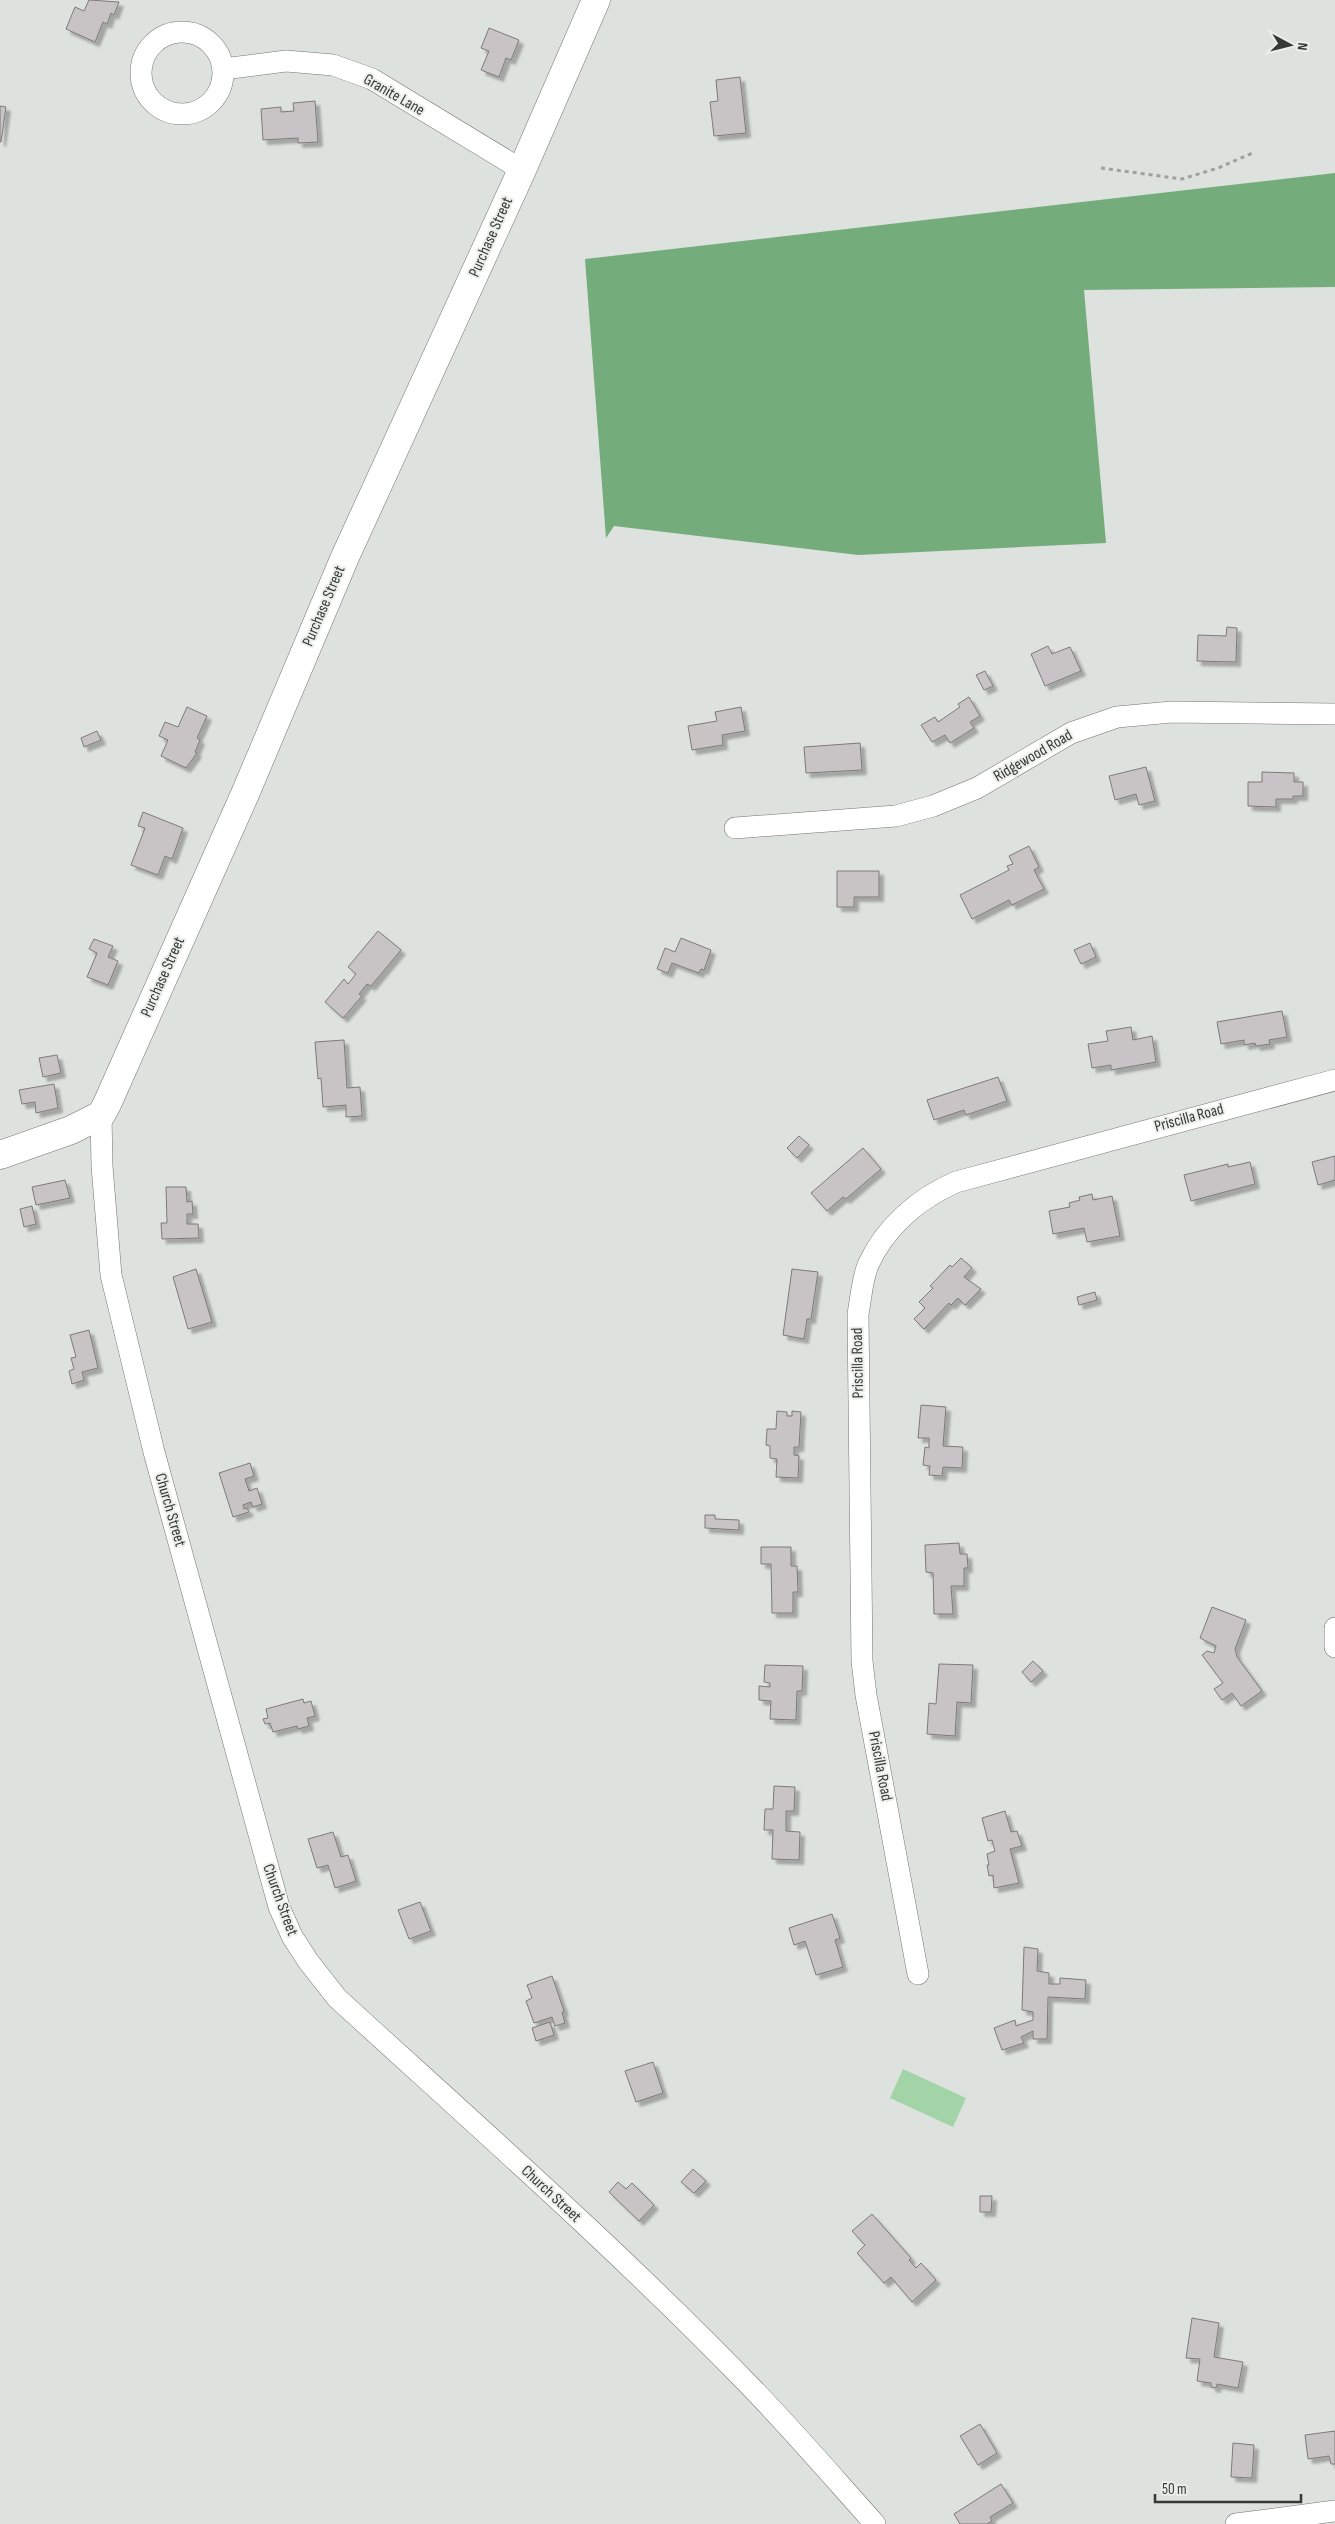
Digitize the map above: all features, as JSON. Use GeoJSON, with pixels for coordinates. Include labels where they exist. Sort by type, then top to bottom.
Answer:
{"type":"FeatureCollection","features":[{"type":"Feature","properties":{"kind":"street","name":"Purchase Street"},"geometry":{"type":"LineString","coordinates":[[101,1115],[246,794],[345,557],[522,170],[596,0]]}},
{"type":"Feature","properties":{"kind":"street","name":"Granite Lane"},"geometry":{"type":"LineString","coordinates":[[223,69],[286,61],[333,65],[372,79],[522,170]]}},
{"type":"Feature","properties":{"kind":"street","name":"Ridgewood Road"},"geometry":{"type":"LineString","coordinates":[[735,828],[896,816],[921,810],[977,788],[1046,746],[1084,727],[1117,717],[1172,712],[1335,714]]}},
{"type":"Feature","properties":{"kind":"street","name":"Priscilla Road"},"geometry":{"type":"LineString","coordinates":[[918,1974],[866,1695],[862,1661],[858,1314],[868,1266],[885,1238],[908,1212],[936,1191],[956,1182],[1335,1080]]}},
{"type":"Feature","properties":{"kind":"street"},"geometry":{"type":"LineString","coordinates":[[0,1155],[71,1130],[101,1115]]}},
{"type":"Feature","properties":{"kind":"street","name":"Church Street"},"geometry":{"type":"LineString","coordinates":[[101,1115],[102,1166],[111,1275],[154,1452],[216,1671],[269,1873],[279,1907],[292,1936],[308,1961],[337,1998],[595,2234],[686,2322],[749,2385],[876,2524]]}},
{"type":"Feature","properties":{"kind":"street"},"geometry":{"type":"LineString","coordinates":[[1335,1628],[1335,1647]]}},
{"type":"Feature","properties":{"kind":"street"},"geometry":{"type":"LineString","coordinates":[[1236,2524],[1335,2511]]}},
{"type":"Feature","properties":{"kind":"path"},"geometry":{"type":"LineString","coordinates":[[1101,168],[1182,179],[1210,171],[1255,152]]}},
{"type":"Feature","properties":{"kind":"green space"},"geometry":{"type":"Polygon","coordinates":[[[1335,173],[1335,287],[1084,290],[1106,543],[858,555],[614,526],[606,538],[585,259],[1335,173]]]}},
{"type":"Feature","properties":{"kind":"green space"},"geometry":{"type":"Polygon","coordinates":[[[903,2069],[966,2098],[953,2127],[890,2098],[903,2069]]]}},
{"type":"Feature","properties":{"kind":"building"},"geometry":{"type":"Polygon","coordinates":[[[89,0],[119,2],[114,15],[111,13],[107,24],[103,22],[95,42],[66,29],[75,7],[84,11],[89,0]]]}},
{"type":"Feature","properties":{"kind":"building"},"geometry":{"type":"Polygon","coordinates":[[[489,28],[519,40],[511,60],[506,58],[499,77],[481,70],[489,51],[481,48],[489,28]]]}},
{"type":"Feature","properties":{"kind":"building"},"geometry":{"type":"Polygon","coordinates":[[[740,77],[746,133],[714,136],[710,102],[718,101],[716,80],[740,77]]]}},
{"type":"Feature","properties":{"kind":"building"},"geometry":{"type":"Polygon","coordinates":[[[315,101],[318,142],[298,143],[298,138],[263,140],[261,109],[281,107],[281,112],[294,111],[293,103],[315,101]]]}},
{"type":"Feature","properties":{"kind":"building"},"geometry":{"type":"Polygon","coordinates":[[[0,106],[6,107],[1,142],[0,142],[0,106]]]}},
{"type":"Feature","properties":{"kind":"building"},"geometry":{"type":"Polygon","coordinates":[[[1227,627],[1237,628],[1236,662],[1197,661],[1198,635],[1226,636],[1227,627]]]}},
{"type":"Feature","properties":{"kind":"building"},"geometry":{"type":"Polygon","coordinates":[[[1048,646],[1052,654],[1070,647],[1081,671],[1045,686],[1031,654],[1048,646]]]}},
{"type":"Feature","properties":{"kind":"building"},"geometry":{"type":"Polygon","coordinates":[[[985,671],[993,686],[984,690],[976,675],[985,671]]]}},
{"type":"Feature","properties":{"kind":"building"},"geometry":{"type":"Polygon","coordinates":[[[969,697],[980,716],[970,722],[974,728],[950,743],[945,735],[932,742],[921,725],[935,717],[938,722],[960,707],[958,704],[969,697]]]}},
{"type":"Feature","properties":{"kind":"building"},"geometry":{"type":"Polygon","coordinates":[[[187,707],[207,716],[197,738],[200,740],[195,752],[197,753],[186,768],[161,756],[168,740],[159,736],[165,722],[178,727],[187,707]]]}},
{"type":"Feature","properties":{"kind":"building"},"geometry":{"type":"Polygon","coordinates":[[[741,707],[745,731],[722,735],[723,745],[692,750],[688,726],[717,721],[715,712],[741,707]]]}},
{"type":"Feature","properties":{"kind":"building"},"geometry":{"type":"Polygon","coordinates":[[[97,731],[101,740],[84,747],[81,738],[97,731]]]}},
{"type":"Feature","properties":{"kind":"building"},"geometry":{"type":"Polygon","coordinates":[[[860,743],[862,770],[806,773],[804,747],[860,743]]]}},
{"type":"Feature","properties":{"kind":"building"},"geometry":{"type":"Polygon","coordinates":[[[1146,767],[1155,801],[1139,805],[1136,794],[1115,800],[1109,776],[1146,767]]]}},
{"type":"Feature","properties":{"kind":"building"},"geometry":{"type":"Polygon","coordinates":[[[1262,772],[1294,773],[1294,782],[1303,782],[1303,796],[1293,796],[1293,799],[1276,799],[1276,807],[1248,806],[1248,782],[1262,782],[1262,772]]]}},
{"type":"Feature","properties":{"kind":"building"},"geometry":{"type":"Polygon","coordinates":[[[143,812],[183,828],[172,859],[165,856],[158,875],[131,865],[145,828],[138,826],[143,812]]]}},
{"type":"Feature","properties":{"kind":"building"},"geometry":{"type":"Polygon","coordinates":[[[1029,846],[1039,867],[1034,870],[1044,889],[1012,905],[1009,900],[972,919],[960,895],[1009,870],[1007,866],[1013,864],[1009,856],[1029,846]]]}},
{"type":"Feature","properties":{"kind":"building"},"geometry":{"type":"Polygon","coordinates":[[[837,871],[879,871],[879,897],[854,897],[854,907],[837,907],[837,871]]]}},
{"type":"Feature","properties":{"kind":"building"},"geometry":{"type":"Polygon","coordinates":[[[378,931],[401,950],[371,986],[367,984],[359,994],[362,996],[343,1018],[325,1002],[344,979],[348,984],[356,974],[348,967],[378,931]]]}},
{"type":"Feature","properties":{"kind":"building"},"geometry":{"type":"Polygon","coordinates":[[[681,938],[711,950],[704,970],[701,969],[699,973],[672,963],[668,973],[657,969],[665,948],[675,952],[681,938]]]}},
{"type":"Feature","properties":{"kind":"building"},"geometry":{"type":"Polygon","coordinates":[[[94,939],[113,946],[108,957],[118,961],[108,985],[87,977],[97,953],[89,949],[94,939]]]}},
{"type":"Feature","properties":{"kind":"building"},"geometry":{"type":"Polygon","coordinates":[[[1090,943],[1096,957],[1081,964],[1074,950],[1090,943]]]}},
{"type":"Feature","properties":{"kind":"building"},"geometry":{"type":"Polygon","coordinates":[[[1282,1011],[1287,1037],[1269,1040],[1270,1044],[1256,1046],[1255,1043],[1244,1045],[1244,1040],[1221,1044],[1217,1022],[1282,1011]]]}},
{"type":"Feature","properties":{"kind":"building"},"geometry":{"type":"Polygon","coordinates":[[[1131,1027],[1133,1040],[1152,1036],[1156,1062],[1111,1070],[1111,1065],[1092,1068],[1088,1044],[1108,1041],[1106,1031],[1131,1027]]]}},
{"type":"Feature","properties":{"kind":"building"},"geometry":{"type":"Polygon","coordinates":[[[344,1040],[347,1088],[360,1087],[362,1116],[346,1117],[346,1105],[323,1107],[321,1078],[318,1079],[315,1042],[344,1040]]]}},
{"type":"Feature","properties":{"kind":"building"},"geometry":{"type":"Polygon","coordinates":[[[57,1055],[61,1073],[43,1077],[39,1058],[57,1055]]]}},
{"type":"Feature","properties":{"kind":"building"},"geometry":{"type":"Polygon","coordinates":[[[998,1077],[1007,1101],[966,1115],[964,1110],[934,1120],[927,1100],[998,1077]]]}},
{"type":"Feature","properties":{"kind":"building"},"geometry":{"type":"Polygon","coordinates":[[[54,1084],[58,1108],[36,1113],[35,1102],[22,1104],[19,1090],[54,1084]]]}},
{"type":"Feature","properties":{"kind":"building"},"geometry":{"type":"Polygon","coordinates":[[[799,1136],[809,1145],[797,1158],[787,1148],[799,1136]]]}},
{"type":"Feature","properties":{"kind":"building"},"geometry":{"type":"Polygon","coordinates":[[[863,1148],[881,1169],[846,1199],[843,1197],[827,1211],[811,1193],[863,1148]]]}},
{"type":"Feature","properties":{"kind":"building"},"geometry":{"type":"Polygon","coordinates":[[[1335,1156],[1335,1180],[1318,1185],[1312,1162],[1335,1156]]]}},
{"type":"Feature","properties":{"kind":"building"},"geometry":{"type":"Polygon","coordinates":[[[1250,1162],[1255,1184],[1191,1201],[1184,1175],[1228,1164],[1228,1167],[1250,1162]]]}},
{"type":"Feature","properties":{"kind":"building"},"geometry":{"type":"Polygon","coordinates":[[[65,1180],[70,1198],[36,1205],[32,1187],[65,1180]]]}},
{"type":"Feature","properties":{"kind":"building"},"geometry":{"type":"Polygon","coordinates":[[[166,1187],[186,1187],[187,1202],[192,1201],[193,1214],[187,1214],[187,1224],[198,1224],[199,1238],[162,1239],[161,1223],[167,1223],[166,1187]]]}},
{"type":"Feature","properties":{"kind":"building"},"geometry":{"type":"Polygon","coordinates":[[[1092,1194],[1093,1200],[1112,1196],[1120,1236],[1087,1242],[1084,1228],[1053,1234],[1049,1211],[1070,1207],[1069,1203],[1080,1200],[1079,1197],[1092,1194]]]}},
{"type":"Feature","properties":{"kind":"building"},"geometry":{"type":"Polygon","coordinates":[[[32,1206],[36,1224],[24,1227],[20,1209],[32,1206]]]}},
{"type":"Feature","properties":{"kind":"building"},"geometry":{"type":"Polygon","coordinates":[[[961,1258],[972,1268],[964,1277],[981,1289],[965,1305],[958,1298],[951,1305],[949,1303],[924,1329],[914,1319],[925,1308],[919,1302],[933,1288],[930,1286],[950,1265],[952,1267],[961,1258]]]}},
{"type":"Feature","properties":{"kind":"building"},"geometry":{"type":"Polygon","coordinates":[[[196,1269],[212,1322],[188,1329],[173,1277],[196,1269]]]}},
{"type":"Feature","properties":{"kind":"building"},"geometry":{"type":"Polygon","coordinates":[[[792,1269],[818,1272],[811,1319],[807,1319],[804,1339],[783,1335],[792,1269]]]}},
{"type":"Feature","properties":{"kind":"building"},"geometry":{"type":"Polygon","coordinates":[[[1095,1292],[1097,1300],[1079,1305],[1077,1297],[1095,1292]]]}},
{"type":"Feature","properties":{"kind":"building"},"geometry":{"type":"Polygon","coordinates":[[[89,1330],[98,1368],[82,1372],[84,1380],[72,1384],[69,1371],[74,1369],[71,1358],[76,1357],[70,1335],[89,1330]]]}},
{"type":"Feature","properties":{"kind":"building"},"geometry":{"type":"Polygon","coordinates":[[[921,1405],[946,1407],[943,1446],[963,1447],[962,1468],[943,1467],[942,1476],[929,1475],[930,1466],[923,1465],[925,1447],[929,1448],[929,1438],[918,1438],[921,1405]]]}},
{"type":"Feature","properties":{"kind":"building"},"geometry":{"type":"Polygon","coordinates":[[[777,1411],[787,1412],[787,1416],[792,1416],[792,1411],[801,1412],[799,1447],[794,1447],[794,1455],[799,1456],[798,1478],[776,1477],[777,1459],[770,1458],[770,1446],[766,1445],[767,1429],[776,1429],[777,1411]]]}},
{"type":"Feature","properties":{"kind":"building"},"geometry":{"type":"Polygon","coordinates":[[[250,1463],[254,1476],[245,1479],[249,1491],[257,1488],[262,1504],[253,1507],[251,1502],[243,1505],[244,1509],[247,1508],[249,1512],[233,1517],[219,1473],[250,1463]]]}},
{"type":"Feature","properties":{"kind":"building"},"geometry":{"type":"Polygon","coordinates":[[[705,1515],[715,1515],[715,1519],[739,1520],[739,1530],[705,1528],[705,1515]]]}},
{"type":"Feature","properties":{"kind":"building"},"geometry":{"type":"Polygon","coordinates":[[[959,1543],[960,1554],[967,1554],[968,1568],[964,1568],[964,1586],[951,1586],[953,1614],[934,1614],[933,1573],[926,1572],[925,1545],[959,1543]]]}},
{"type":"Feature","properties":{"kind":"building"},"geometry":{"type":"Polygon","coordinates":[[[761,1547],[791,1547],[791,1566],[797,1566],[798,1592],[793,1592],[793,1613],[772,1613],[771,1564],[761,1564],[761,1547]]]}},
{"type":"Feature","properties":{"kind":"building"},"geometry":{"type":"Polygon","coordinates":[[[1212,1607],[1246,1620],[1235,1649],[1237,1657],[1262,1691],[1241,1706],[1232,1693],[1222,1700],[1214,1689],[1223,1683],[1202,1655],[1207,1651],[1214,1653],[1216,1646],[1200,1638],[1212,1607]]]}},
{"type":"Feature","properties":{"kind":"building"},"geometry":{"type":"Polygon","coordinates":[[[1033,1661],[1043,1671],[1031,1682],[1022,1672],[1033,1661]]]}},
{"type":"Feature","properties":{"kind":"building"},"geometry":{"type":"Polygon","coordinates":[[[939,1664],[973,1665],[971,1703],[957,1702],[955,1736],[927,1734],[929,1703],[936,1704],[939,1664]]]}},
{"type":"Feature","properties":{"kind":"building"},"geometry":{"type":"Polygon","coordinates":[[[765,1665],[803,1666],[802,1691],[797,1691],[796,1720],[770,1719],[771,1701],[759,1700],[759,1686],[770,1687],[770,1683],[764,1682],[765,1665]]]}},
{"type":"Feature","properties":{"kind":"building"},"geometry":{"type":"Polygon","coordinates":[[[303,1699],[304,1703],[311,1701],[315,1716],[307,1718],[309,1726],[298,1729],[297,1726],[273,1732],[270,1723],[265,1724],[263,1719],[268,1718],[266,1709],[303,1699]]]}},
{"type":"Feature","properties":{"kind":"building"},"geometry":{"type":"Polygon","coordinates":[[[774,1786],[795,1787],[794,1811],[786,1811],[786,1831],[800,1832],[799,1860],[772,1859],[773,1830],[764,1830],[765,1809],[773,1809],[774,1786]]]}},
{"type":"Feature","properties":{"kind":"building"},"geometry":{"type":"Polygon","coordinates":[[[1005,1811],[1011,1832],[1017,1831],[1022,1846],[1010,1849],[1019,1883],[994,1888],[993,1875],[989,1876],[987,1854],[995,1851],[992,1840],[988,1841],[982,1818],[1005,1811]]]}},
{"type":"Feature","properties":{"kind":"building"},"geometry":{"type":"Polygon","coordinates":[[[333,1832],[341,1857],[348,1855],[356,1881],[335,1888],[328,1865],[317,1868],[308,1839],[333,1832]]]}},
{"type":"Feature","properties":{"kind":"building"},"geometry":{"type":"Polygon","coordinates":[[[420,1902],[431,1931],[409,1939],[398,1910],[420,1902]]]}},
{"type":"Feature","properties":{"kind":"building"},"geometry":{"type":"Polygon","coordinates":[[[832,1914],[840,1938],[835,1940],[843,1967],[816,1975],[805,1941],[794,1945],[789,1928],[832,1914]]]}},
{"type":"Feature","properties":{"kind":"building"},"geometry":{"type":"Polygon","coordinates":[[[1024,1947],[1038,1949],[1037,1971],[1049,1973],[1049,1984],[1060,1984],[1060,1978],[1086,1980],[1085,1999],[1048,1997],[1047,2039],[1033,2039],[1033,2031],[1021,2037],[1024,2043],[1002,2050],[994,2028],[1015,2020],[1016,2026],[1033,2020],[1033,2012],[1022,2010],[1024,1947]]]}},
{"type":"Feature","properties":{"kind":"building"},"geometry":{"type":"Polygon","coordinates":[[[552,1976],[564,2011],[562,2012],[565,2023],[555,2026],[552,2017],[534,2023],[526,2001],[532,1998],[527,1985],[552,1976]]]}},
{"type":"Feature","properties":{"kind":"building"},"geometry":{"type":"Polygon","coordinates":[[[550,2022],[554,2035],[536,2041],[532,2028],[550,2022]]]}},
{"type":"Feature","properties":{"kind":"building"},"geometry":{"type":"Polygon","coordinates":[[[653,2062],[663,2093],[636,2102],[625,2071],[653,2062]]]}},
{"type":"Feature","properties":{"kind":"building"},"geometry":{"type":"Polygon","coordinates":[[[693,2169],[706,2181],[694,2193],[681,2182],[693,2169]]]}},
{"type":"Feature","properties":{"kind":"building"},"geometry":{"type":"Polygon","coordinates":[[[618,2182],[626,2189],[632,2183],[654,2205],[639,2221],[609,2192],[618,2182]]]}},
{"type":"Feature","properties":{"kind":"building"},"geometry":{"type":"Polygon","coordinates":[[[980,2196],[992,2196],[991,2212],[980,2212],[980,2196]]]}},
{"type":"Feature","properties":{"kind":"building"},"geometry":{"type":"Polygon","coordinates":[[[872,2214],[911,2258],[909,2260],[916,2268],[921,2263],[936,2280],[912,2302],[891,2277],[884,2283],[857,2253],[865,2245],[852,2231],[872,2214]]]}},
{"type":"Feature","properties":{"kind":"building"},"geometry":{"type":"Polygon","coordinates":[[[1192,2318],[1219,2323],[1214,2357],[1243,2362],[1238,2388],[1217,2384],[1216,2388],[1211,2387],[1211,2383],[1197,2381],[1200,2359],[1186,2358],[1192,2318]]]}},
{"type":"Feature","properties":{"kind":"building"},"geometry":{"type":"Polygon","coordinates":[[[980,2424],[997,2453],[978,2465],[960,2436],[980,2424]]]}},
{"type":"Feature","properties":{"kind":"building"},"geometry":{"type":"Polygon","coordinates":[[[1335,2431],[1335,2464],[1331,2464],[1329,2456],[1308,2459],[1305,2435],[1335,2431]]]}},
{"type":"Feature","properties":{"kind":"building"},"geometry":{"type":"Polygon","coordinates":[[[1233,2443],[1254,2445],[1252,2478],[1231,2477],[1233,2443]]]}},
{"type":"Feature","properties":{"kind":"building"},"geometry":{"type":"Polygon","coordinates":[[[1001,2484],[1013,2503],[990,2517],[992,2521],[987,2524],[960,2524],[954,2514],[1001,2484]]]}}]}
